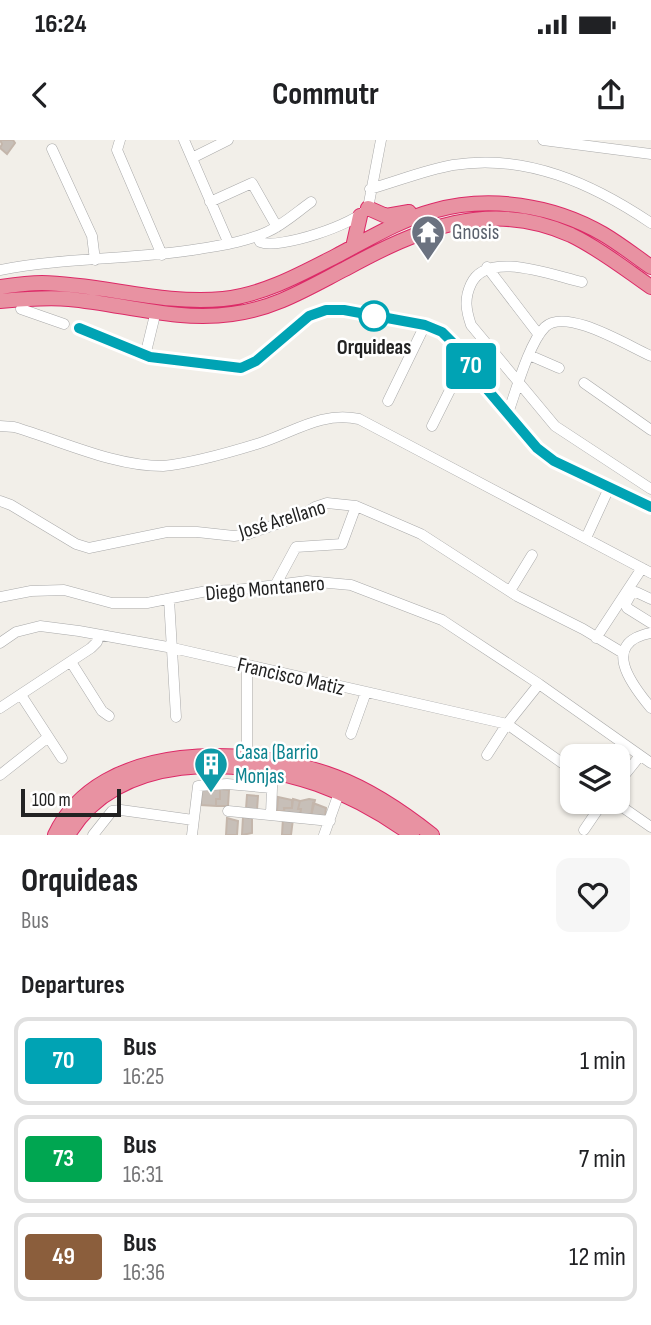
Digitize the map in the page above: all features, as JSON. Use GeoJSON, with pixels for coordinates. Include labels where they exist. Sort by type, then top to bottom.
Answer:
{"type":"FeatureCollection","features":[{"type":"Feature","properties":{"kind":"highway"},"geometry":{"type":"LineString","coordinates":[[353,247],[364,212],[392,216],[447,201],[513,205],[545,210],[574,220],[603,234],[651,267]]}},
{"type":"Feature","properties":{"kind":"highway"},"geometry":{"type":"LineString","coordinates":[[7,301],[23,284],[70,285],[173,299],[224,299],[248,295],[300,275],[409,219],[431,211],[475,204]]}},
{"type":"Feature","properties":{"kind":"highway"},"geometry":{"type":"LineString","coordinates":[[7,301],[70,299],[171,314],[233,314],[275,304],[391,245],[445,224],[488,218],[529,222],[569,234],[651,287]]}},
{"type":"Feature","properties":{"kind":"highway"},"geometry":{"type":"LineString","coordinates":[[54,835],[76,805],[101,782],[115,775],[145,764],[170,759],[247,758],[272,761],[335,777],[394,807],[432,835]]}},
{"type":"Feature","properties":{"kind":"highway"},"geometry":{"type":"LineString","coordinates":[[68,835],[75,822],[99,800],[145,775],[207,767],[246,768],[298,778],[339,793],[384,816],[412,835]]}},
{"type":"Feature","properties":{"kind":"street"},"geometry":{"type":"LineString","coordinates":[[120,140],[117,150],[162,255]]}},
{"type":"Feature","properties":{"kind":"street"},"geometry":{"type":"LineString","coordinates":[[184,140],[229,244]]}},
{"type":"Feature","properties":{"kind":"street"},"geometry":{"type":"LineString","coordinates":[[192,158],[228,140]]}},
{"type":"Feature","properties":{"kind":"street"},"geometry":{"type":"LineString","coordinates":[[257,236],[260,242],[267,245],[284,243],[345,223],[364,212],[381,140]]}},
{"type":"Feature","properties":{"kind":"street"},"geometry":{"type":"LineString","coordinates":[[543,140],[651,154]]}},
{"type":"Feature","properties":{"kind":"street"},"geometry":{"type":"LineString","coordinates":[[52,149],[92,236],[95,260]]}},
{"type":"Feature","properties":{"kind":"street"},"geometry":{"type":"LineString","coordinates":[[370,189],[455,165],[485,163],[522,166],[555,173],[586,185],[651,223]]}},
{"type":"Feature","properties":{"kind":"street"},"geometry":{"type":"LineString","coordinates":[[211,202],[252,183],[277,227]]}},
{"type":"Feature","properties":{"kind":"street"},"geometry":{"type":"LineString","coordinates":[[0,270],[28,264],[162,255],[229,244],[277,227],[311,202]]}},
{"type":"Feature","properties":{"kind":"street"},"geometry":{"type":"LineString","coordinates":[[23,284],[28,264]]}},
{"type":"Feature","properties":{"kind":"street"},"geometry":{"type":"LineString","coordinates":[[486,267],[539,335]]}},
{"type":"Feature","properties":{"kind":"street"},"geometry":{"type":"LineString","coordinates":[[582,282],[514,267],[486,267],[474,278],[466,294],[466,310],[471,325],[555,426],[651,489]]}},
{"type":"Feature","properties":{"kind":"street"},"geometry":{"type":"LineString","coordinates":[[7,301],[64,324]]}},
{"type":"Feature","properties":{"kind":"street"},"geometry":{"type":"LineString","coordinates":[[79,328],[145,356],[214,366],[247,366],[309,316],[326,310],[344,310],[425,325],[445,335],[466,358],[480,381],[544,456],[651,507]]}},
{"type":"Feature","properties":{"kind":"street"},"geometry":{"type":"LineString","coordinates":[[145,356],[155,319]]}},
{"type":"Feature","properties":{"kind":"street"},"geometry":{"type":"LineString","coordinates":[[508,413],[529,355],[543,328],[552,323],[571,321],[651,356]]}},
{"type":"Feature","properties":{"kind":"street"},"geometry":{"type":"LineString","coordinates":[[388,401],[425,325]]}},
{"type":"Feature","properties":{"kind":"street"},"geometry":{"type":"LineString","coordinates":[[529,355],[559,368]]}},
{"type":"Feature","properties":{"kind":"street"},"geometry":{"type":"LineString","coordinates":[[432,426],[466,358]]}},
{"type":"Feature","properties":{"kind":"street"},"geometry":{"type":"LineString","coordinates":[[584,383],[651,430]]}},
{"type":"Feature","properties":{"kind":"street"},"geometry":{"type":"LineString","coordinates":[[0,426],[14,427],[117,459],[149,466],[163,466],[260,442],[321,419],[348,417],[368,423],[646,570],[597,638]]}},
{"type":"Feature","properties":{"kind":"street"},"geometry":{"type":"LineString","coordinates":[[586,538],[609,488]]}},
{"type":"Feature","properties":{"kind":"street","name":"José Arellano"},"geometry":{"type":"LineString","coordinates":[[0,501],[76,544],[89,548],[167,533],[197,532],[234,536],[248,534],[303,515],[314,507],[327,503],[356,506],[421,534],[510,592],[623,653]]}},
{"type":"Feature","properties":{"kind":"street"},"geometry":{"type":"LineString","coordinates":[[276,584],[296,547],[342,544],[356,506]]}},
{"type":"Feature","properties":{"kind":"street"},"geometry":{"type":"LineString","coordinates":[[510,592],[533,555]]}},
{"type":"Feature","properties":{"kind":"street","name":"Diego Montanero"},"geometry":{"type":"LineString","coordinates":[[0,597],[64,590],[112,603],[147,603],[206,591],[276,584],[324,581],[361,588],[442,620],[651,763]]}},
{"type":"Feature","properties":{"kind":"street"},"geometry":{"type":"LineString","coordinates":[[651,599],[633,593],[626,603],[627,608],[651,623]]}},
{"type":"Feature","properties":{"kind":"street"},"geometry":{"type":"LineString","coordinates":[[169,599],[176,717]]}},
{"type":"Feature","properties":{"kind":"street","name":"Francisco Matiz"},"geometry":{"type":"LineString","coordinates":[[0,643],[16,632],[40,626],[173,648],[507,724],[560,762]]}},
{"type":"Feature","properties":{"kind":"street"},"geometry":{"type":"LineString","coordinates":[[651,634],[633,638],[623,653],[630,679],[651,708]]}},
{"type":"Feature","properties":{"kind":"street"},"geometry":{"type":"LineString","coordinates":[[0,708],[91,648],[99,635]]}},
{"type":"Feature","properties":{"kind":"street"},"geometry":{"type":"LineString","coordinates":[[71,662],[109,716]]}},
{"type":"Feature","properties":{"kind":"street"},"geometry":{"type":"LineString","coordinates":[[247,666],[247,758]]}},
{"type":"Feature","properties":{"kind":"street"},"geometry":{"type":"LineString","coordinates":[[486,755],[539,684]]}},
{"type":"Feature","properties":{"kind":"street"},"geometry":{"type":"LineString","coordinates":[[351,734],[366,692]]}},
{"type":"Feature","properties":{"kind":"street"},"geometry":{"type":"LineString","coordinates":[[21,695],[62,758]]}},
{"type":"Feature","properties":{"kind":"street"},"geometry":{"type":"LineString","coordinates":[[0,775],[47,738]]}},
{"type":"Feature","properties":{"kind":"street"},"geometry":{"type":"LineString","coordinates":[[630,768],[639,757]]}},
{"type":"Feature","properties":{"kind":"street"},"geometry":{"type":"LineString","coordinates":[[271,814],[273,772]]}},
{"type":"Feature","properties":{"kind":"street"},"geometry":{"type":"LineString","coordinates":[[192,835],[196,788],[200,784],[272,788]]}},
{"type":"Feature","properties":{"kind":"street"},"geometry":{"type":"LineString","coordinates":[[324,835],[339,793]]}},
{"type":"Feature","properties":{"kind":"street"},"geometry":{"type":"LineString","coordinates":[[93,835],[112,811],[193,820]]}},
{"type":"Feature","properties":{"kind":"street"},"geometry":{"type":"LineString","coordinates":[[228,811],[330,821]]}},
{"type":"Feature","properties":{"kind":"street"},"geometry":{"type":"LineString","coordinates":[[630,812],[651,827]]}},
{"type":"Feature","properties":{"kind":"street"},"geometry":{"type":"LineString","coordinates":[[584,830],[595,814]]}},
{"type":"Feature","properties":{"kind":"building"},"geometry":{"type":"Polygon","coordinates":[[[0,140],[13,140],[15,143],[7,154],[0,148],[0,140]]]}},
{"type":"Feature","properties":{"kind":"building","name":"Casa (Barrio Monjas"},"geometry":{"type":"Polygon","coordinates":[[[202,788],[220,789],[220,799],[216,799],[216,806],[201,805],[202,788]]]}},
{"type":"Feature","properties":{"kind":"building"},"geometry":{"type":"Polygon","coordinates":[[[220,789],[229,790],[228,806],[216,806],[216,799],[220,799],[220,789]]]}},
{"type":"Feature","properties":{"kind":"building"},"geometry":{"type":"Polygon","coordinates":[[[247,795],[258,796],[257,810],[246,809],[247,795]]]}},
{"type":"Feature","properties":{"kind":"building"},"geometry":{"type":"Polygon","coordinates":[[[278,797],[292,800],[292,808],[277,811],[278,797]]]}},
{"type":"Feature","properties":{"kind":"building"},"geometry":{"type":"Polygon","coordinates":[[[293,799],[300,801],[300,817],[285,815],[284,808],[292,808],[293,799]]]}},
{"type":"Feature","properties":{"kind":"building"},"geometry":{"type":"Polygon","coordinates":[[[315,800],[311,816],[300,815],[300,801],[315,800]]]}},
{"type":"Feature","properties":{"kind":"building"},"geometry":{"type":"Polygon","coordinates":[[[313,803],[326,808],[325,817],[311,816],[313,803]]]}},
{"type":"Feature","properties":{"kind":"building"},"geometry":{"type":"Polygon","coordinates":[[[243,817],[252,817],[252,833],[242,835],[243,817]]]}},
{"type":"Feature","properties":{"kind":"building"},"geometry":{"type":"Polygon","coordinates":[[[227,818],[238,821],[237,835],[226,835],[227,818]]]}},
{"type":"Feature","properties":{"kind":"building"},"geometry":{"type":"Polygon","coordinates":[[[283,818],[293,819],[291,835],[282,835],[283,818]]]}},
{"type":"Feature","properties":{"kind":"bus line","name":"70"},"geometry":{"type":"LineString","coordinates":[[79,328],[137,354],[178,362],[241,368],[256,361],[309,316],[326,310],[338,309],[432,327],[459,349],[480,381],[540,452],[549,459],[651,507]]}},
{"type":"Feature","properties":{"kind":"place","name":"Gnosis"},"geometry":{"type":"Point","coordinates":[428,262]}},
{"type":"Feature","properties":{"kind":"place","name":"Orquideas"},"geometry":{"type":"Point","coordinates":[374,316]}},
{"type":"Feature","properties":{"kind":"place","name":"Casa (Barrio Monjas"},"geometry":{"type":"Point","coordinates":[211,794]}}]}
